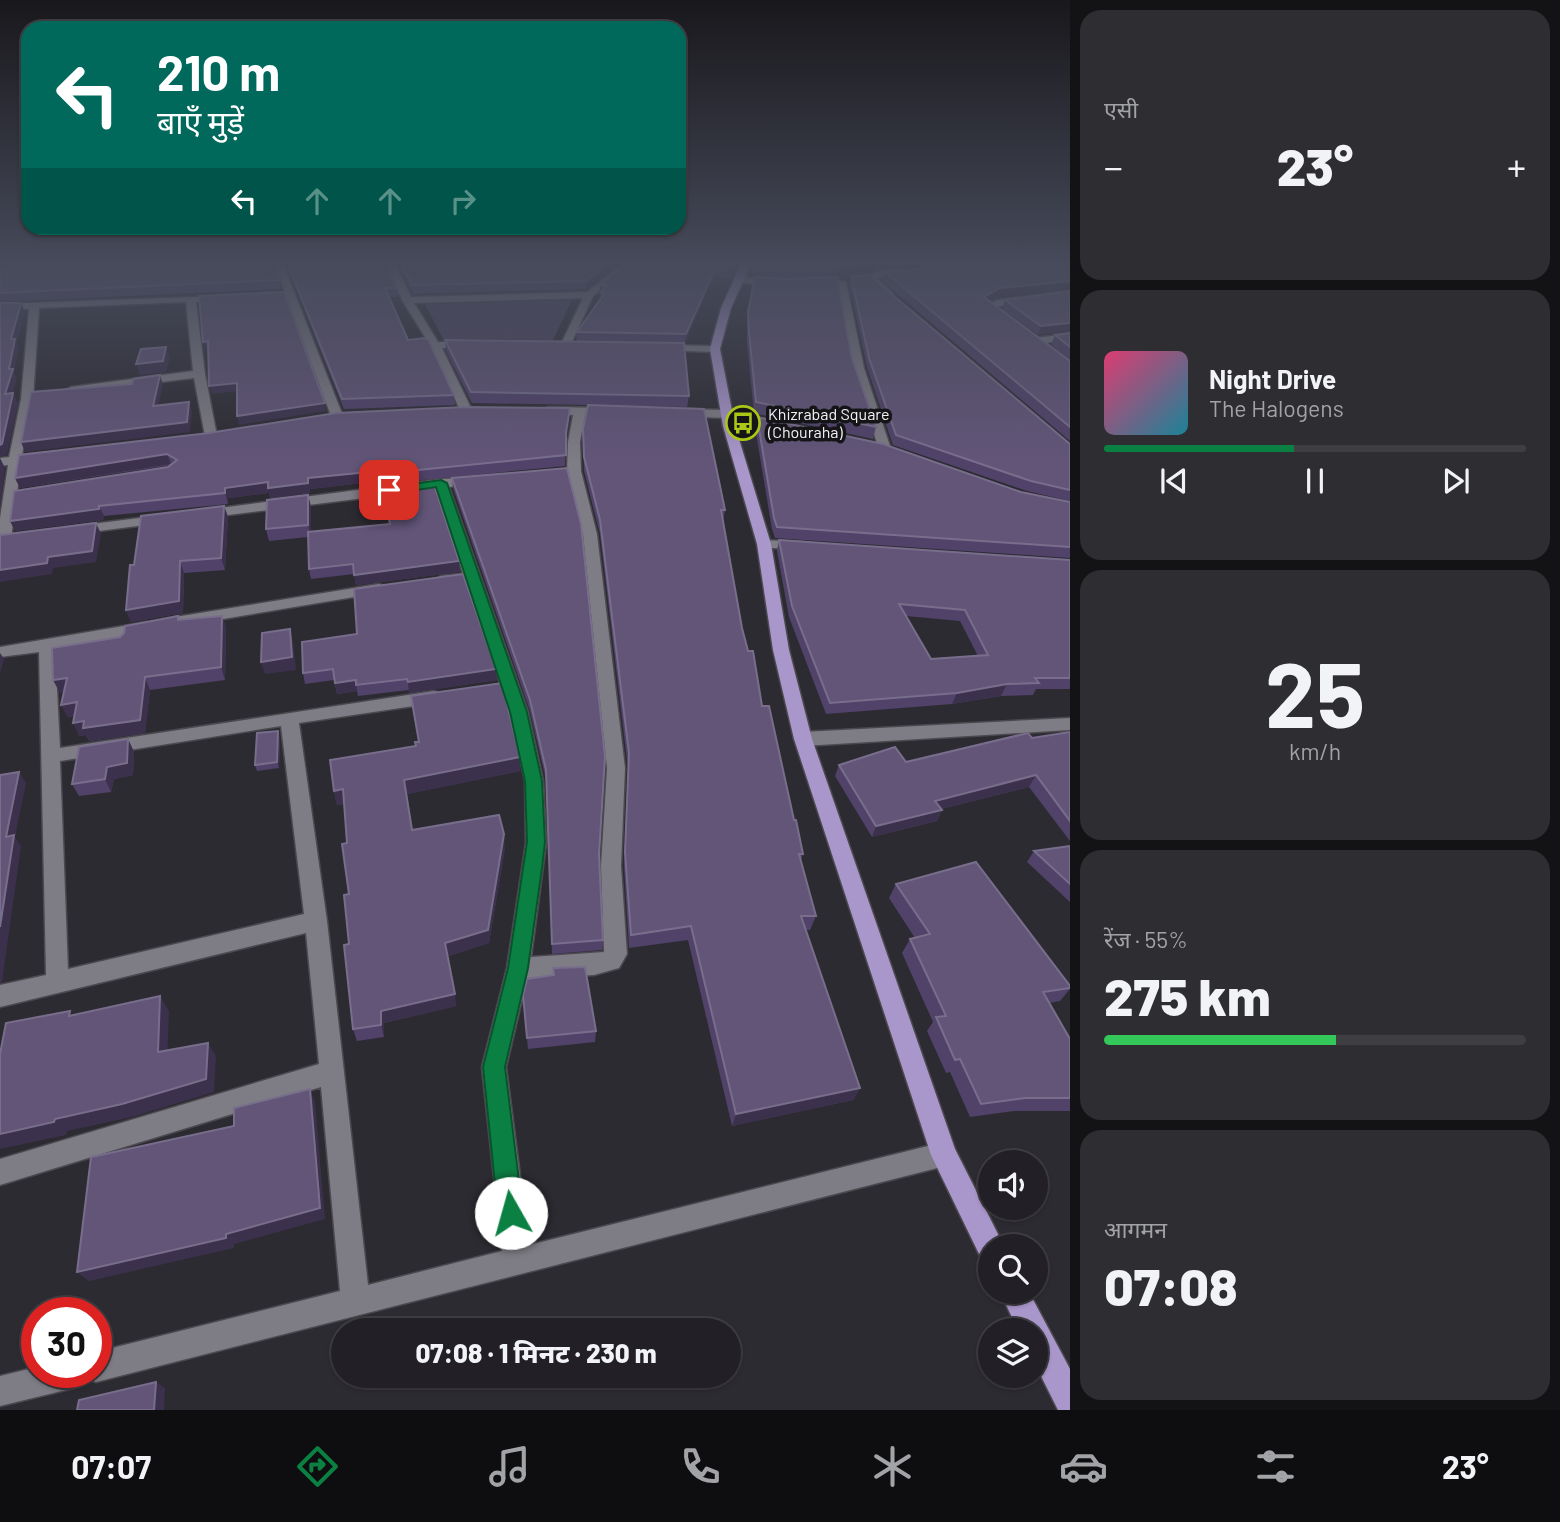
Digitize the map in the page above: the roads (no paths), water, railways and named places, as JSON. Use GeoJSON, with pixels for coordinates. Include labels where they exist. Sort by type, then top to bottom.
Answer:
{"type":"FeatureCollection","features":[{"type":"Feature","properties":{"kind":"main road"},"geometry":{"type":"LineString","coordinates":[[720,330],[715,349],[727,414],[764,544],[781,650],[803,739],[944,1155],[984,1234]]}},
{"type":"Feature","properties":{"kind":"main road"},"geometry":{"type":"LineString","coordinates":[[1048,1358],[1070,1401]]}},
{"type":"Feature","properties":{"kind":"street"},"geometry":{"type":"LineString","coordinates":[[7,539],[18,495],[15,460],[34,395],[34,330]]}},
{"type":"Feature","properties":{"kind":"street"},"geometry":{"type":"LineString","coordinates":[[194,330],[199,374],[211,436]]}},
{"type":"Feature","properties":{"kind":"street"},"geometry":{"type":"LineString","coordinates":[[305,330],[338,417]]}},
{"type":"Feature","properties":{"kind":"street"},"geometry":{"type":"LineString","coordinates":[[426,330],[466,410]]}},
{"type":"Feature","properties":{"kind":"street"},"geometry":{"type":"LineString","coordinates":[[565,346],[573,330]]}},
{"type":"Feature","properties":{"kind":"street"},"geometry":{"type":"LineString","coordinates":[[860,330],[858,368],[885,450]]}},
{"type":"Feature","properties":{"kind":"street"},"geometry":{"type":"LineString","coordinates":[[1052,354],[1029,337],[1070,337]]}},
{"type":"Feature","properties":{"kind":"street"},"geometry":{"type":"LineString","coordinates":[[435,345],[487,345]]}},
{"type":"Feature","properties":{"kind":"street"},"geometry":{"type":"LineString","coordinates":[[552,346],[578,346]]}},
{"type":"Feature","properties":{"kind":"street"},"geometry":{"type":"LineString","coordinates":[[646,348],[715,349]]}},
{"type":"Feature","properties":{"kind":"street"},"geometry":{"type":"LineString","coordinates":[[54,392],[199,374]]}},
{"type":"Feature","properties":{"kind":"street"},"geometry":{"type":"LineString","coordinates":[[529,411],[620,412]]}},
{"type":"Feature","properties":{"kind":"street"},"geometry":{"type":"LineString","coordinates":[[518,968],[594,965],[611,961],[617,954],[611,866],[615,768],[590,534],[567,472],[580,412]]}},
{"type":"Feature","properties":{"kind":"street"},"geometry":{"type":"LineString","coordinates":[[673,413],[727,414],[793,429]]}},
{"type":"Feature","properties":{"kind":"street"},"geometry":{"type":"LineString","coordinates":[[0,462],[49,456]]}},
{"type":"Feature","properties":{"kind":"street"},"geometry":{"type":"LineString","coordinates":[[58,533],[494,478]]}},
{"type":"Feature","properties":{"kind":"street"},"geometry":{"type":"LineString","coordinates":[[441,483],[534,781],[536,842],[518,968],[494,1067],[517,1262]]}},
{"type":"Feature","properties":{"kind":"street"},"geometry":{"type":"LineString","coordinates":[[764,544],[820,548]]}},
{"type":"Feature","properties":{"kind":"street"},"geometry":{"type":"LineString","coordinates":[[419,584],[472,576]]}},
{"type":"Feature","properties":{"kind":"street"},"geometry":{"type":"LineString","coordinates":[[0,652],[301,600],[393,587]]}},
{"type":"Feature","properties":{"kind":"street"},"geometry":{"type":"LineString","coordinates":[[47,645],[57,981]]}},
{"type":"Feature","properties":{"kind":"street"},"geometry":{"type":"LineString","coordinates":[[51,756],[455,695]]}},
{"type":"Feature","properties":{"kind":"street"},"geometry":{"type":"LineString","coordinates":[[289,718],[316,921],[356,1303]]}},
{"type":"Feature","properties":{"kind":"street"},"geometry":{"type":"LineString","coordinates":[[803,739],[1070,724]]}},
{"type":"Feature","properties":{"kind":"street"},"geometry":{"type":"LineString","coordinates":[[0,996],[316,921]]}},
{"type":"Feature","properties":{"kind":"street"},"geometry":{"type":"LineString","coordinates":[[0,1171],[332,1072]]}},
{"type":"Feature","properties":{"kind":"street"},"geometry":{"type":"LineString","coordinates":[[112,1363],[944,1155]]}},
{"type":"Feature","properties":{"kind":"street"},"geometry":{"type":"LineString","coordinates":[[0,1391],[21,1386]]}},
{"type":"Feature","properties":{"kind":"place","name":"Khizrabad Square (Chouraha)"},"geometry":{"type":"Point","coordinates":[743,423]}}]}
